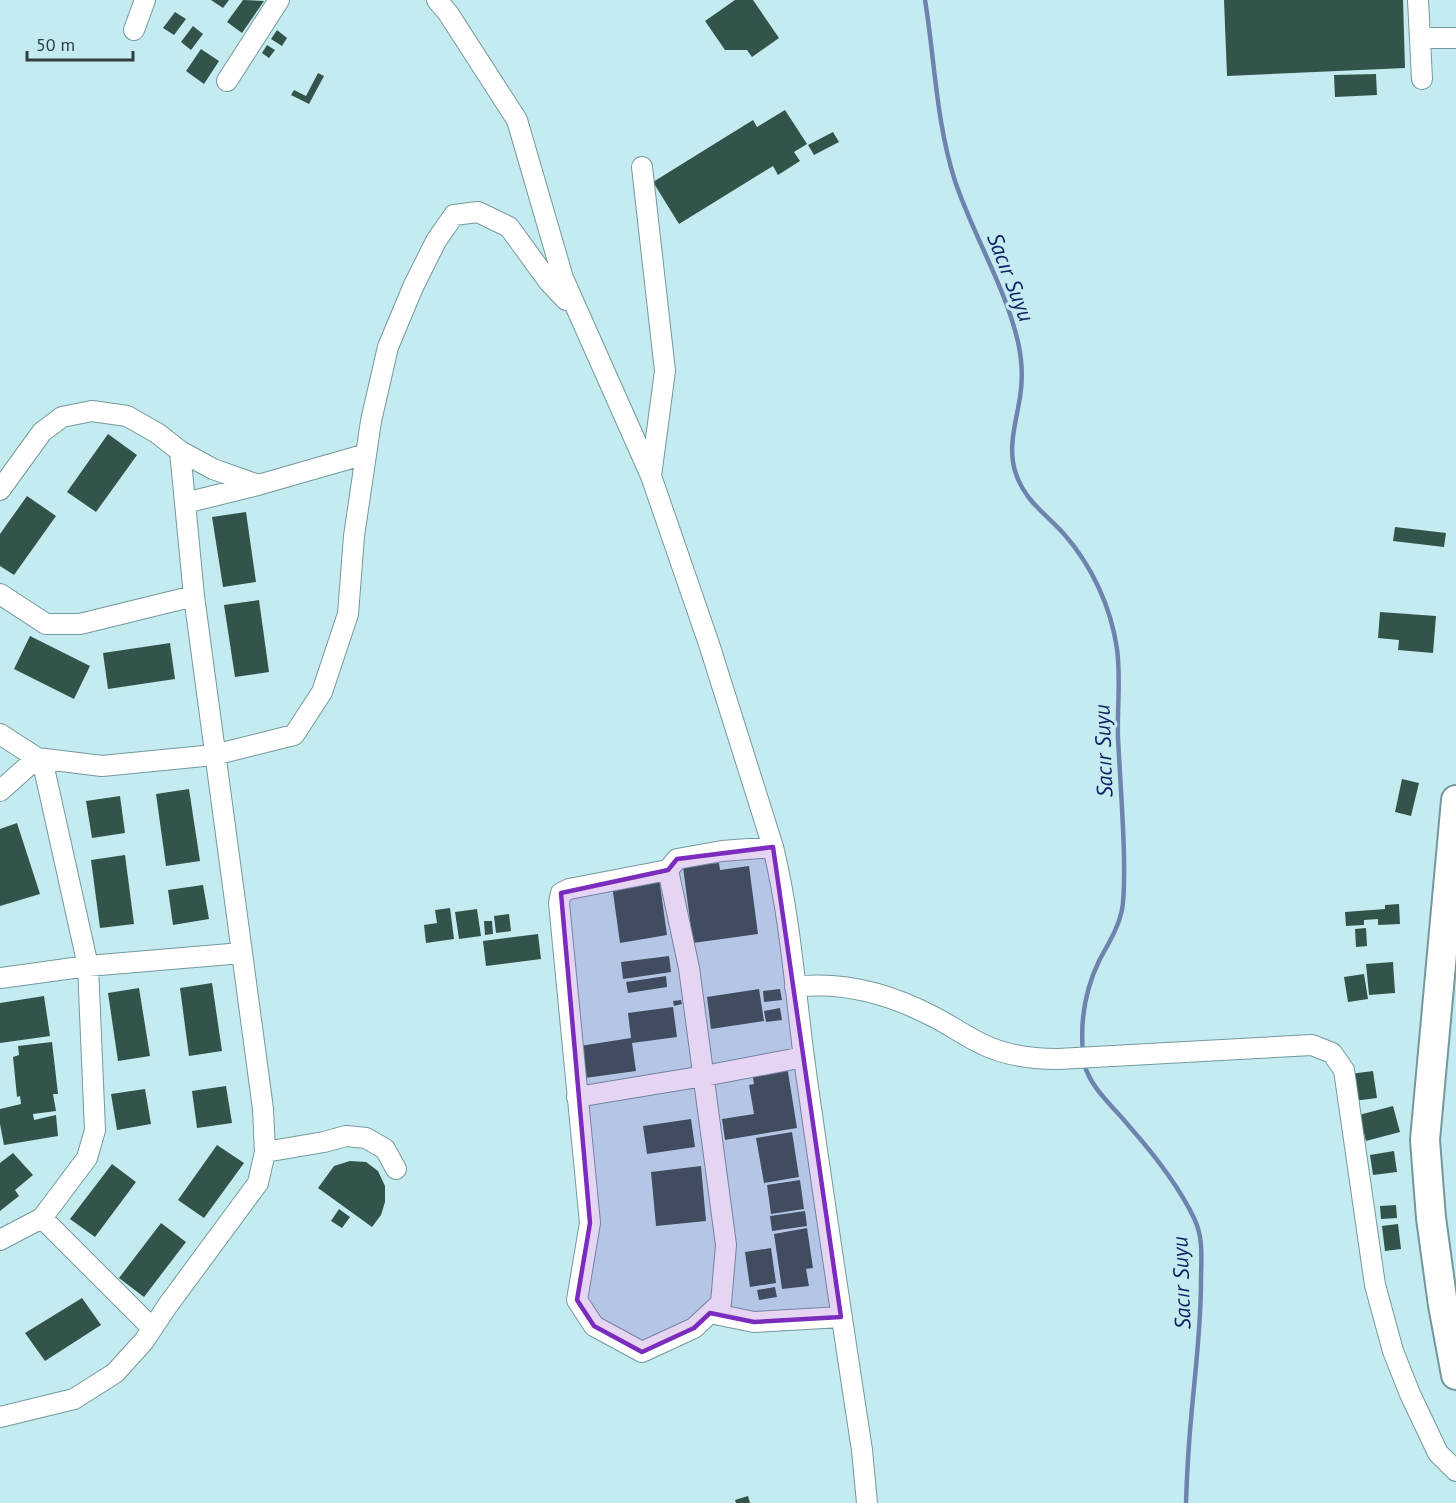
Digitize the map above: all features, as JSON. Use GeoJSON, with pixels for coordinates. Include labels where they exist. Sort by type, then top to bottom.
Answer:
{"type":"FeatureCollection","features":[{"type":"Feature","properties":{"kind":"highway"},"geometry":{"type":"LineString","coordinates":[[1456,800],[1425,1140],[1431,1218],[1443,1305],[1456,1375]]}},
{"type":"Feature","properties":{"kind":"street"},"geometry":{"type":"LineString","coordinates":[[134,30],[145,0]]}},
{"type":"Feature","properties":{"kind":"street"},"geometry":{"type":"LineString","coordinates":[[437,0],[448,13],[517,120],[563,278],[651,476],[709,644],[773,847],[780,874],[841,1317],[862,1450],[867,1503]]}},
{"type":"Feature","properties":{"kind":"street"},"geometry":{"type":"LineString","coordinates":[[1418,0],[1422,79]]}},
{"type":"Feature","properties":{"kind":"street"},"geometry":{"type":"LineString","coordinates":[[227,81],[274,2]]}},
{"type":"Feature","properties":{"kind":"street"},"geometry":{"type":"LineString","coordinates":[[1421,38],[1456,38]]}},
{"type":"Feature","properties":{"kind":"street"},"geometry":{"type":"LineString","coordinates":[[642,167],[664,371],[651,476]]}},
{"type":"Feature","properties":{"kind":"street"},"geometry":{"type":"LineString","coordinates":[[0,734],[39,759],[102,766],[214,755],[294,735],[322,692],[348,614],[354,536],[366,454],[388,347],[413,287],[436,241],[454,215],[478,212],[509,227],[549,282],[578,313]]}},
{"type":"Feature","properties":{"kind":"street"},"geometry":{"type":"LineString","coordinates":[[0,490],[42,432],[62,417],[92,411],[127,416],[157,433],[180,451],[213,469],[258,485]]}},
{"type":"Feature","properties":{"kind":"street"},"geometry":{"type":"LineString","coordinates":[[0,1417],[74,1399],[116,1373],[144,1341],[258,1183],[265,1152],[263,1109],[194,596],[180,451]]}},
{"type":"Feature","properties":{"kind":"street"},"geometry":{"type":"LineString","coordinates":[[185,503],[366,454]]}},
{"type":"Feature","properties":{"kind":"street"},"geometry":{"type":"LineString","coordinates":[[0,594],[46,624],[80,624],[194,596]]}},
{"type":"Feature","properties":{"kind":"street"},"geometry":{"type":"LineString","coordinates":[[0,791],[39,759]]}},
{"type":"Feature","properties":{"kind":"street"},"geometry":{"type":"LineString","coordinates":[[0,1239],[42,1218],[87,1158],[95,1130],[88,966],[39,759]]}},
{"type":"Feature","properties":{"kind":"street"},"geometry":{"type":"LineString","coordinates":[[668,870],[689,968],[726,1245],[721,1303],[694,1328],[642,1352],[594,1326],[577,1300],[590,1223],[559,903],[561,893],[570,889],[668,870],[677,859],[722,851],[773,847]]}},
{"type":"Feature","properties":{"kind":"street"},"geometry":{"type":"LineString","coordinates":[[0,978],[88,966],[242,953]]}},
{"type":"Feature","properties":{"kind":"street"},"geometry":{"type":"LineString","coordinates":[[795,987],[831,985],[861,989],[916,1008],[996,1050],[1026,1058],[1058,1059],[1312,1045],[1326,1049],[1337,1058],[1344,1070],[1375,1285],[1393,1351],[1410,1394],[1438,1453],[1456,1471]]}},
{"type":"Feature","properties":{"kind":"street"},"geometry":{"type":"LineString","coordinates":[[577,1097],[804,1057]]}},
{"type":"Feature","properties":{"kind":"street"},"geometry":{"type":"LineString","coordinates":[[265,1152],[346,1136],[366,1138],[385,1149],[396,1169]]}},
{"type":"Feature","properties":{"kind":"street"},"geometry":{"type":"LineString","coordinates":[[42,1218],[152,1328]]}},
{"type":"Feature","properties":{"kind":"street"},"geometry":{"type":"LineString","coordinates":[[710,1313],[754,1322],[841,1317]]}},
{"type":"Feature","properties":{"kind":"highlighted area"},"geometry":{"type":"Polygon","coordinates":[[[773,847],[841,1317],[754,1322],[710,1313],[694,1328],[642,1352],[594,1326],[577,1300],[590,1223],[561,893],[668,870],[677,859],[773,847]]]}},
{"type":"Feature","properties":{"kind":"building"},"geometry":{"type":"Polygon","coordinates":[[[211,0],[229,0],[223,8],[211,0]]]}},
{"type":"Feature","properties":{"kind":"building"},"geometry":{"type":"Polygon","coordinates":[[[243,0],[264,1],[242,33],[227,22],[243,0]]]}},
{"type":"Feature","properties":{"kind":"building"},"geometry":{"type":"Polygon","coordinates":[[[735,0],[753,0],[779,38],[752,57],[747,50],[725,50],[705,21],[735,0]]]}},
{"type":"Feature","properties":{"kind":"building"},"geometry":{"type":"Polygon","coordinates":[[[1224,0],[1403,0],[1405,68],[1227,76],[1224,0]]]}},
{"type":"Feature","properties":{"kind":"building"},"geometry":{"type":"Polygon","coordinates":[[[175,12],[186,19],[174,35],[163,28],[175,12]]]}},
{"type":"Feature","properties":{"kind":"building"},"geometry":{"type":"Polygon","coordinates":[[[193,26],[203,34],[191,50],[181,42],[193,26]]]}},
{"type":"Feature","properties":{"kind":"building"},"geometry":{"type":"Polygon","coordinates":[[[277,30],[287,38],[282,46],[271,39],[277,30]]]}},
{"type":"Feature","properties":{"kind":"building"},"geometry":{"type":"Polygon","coordinates":[[[267,45],[275,50],[269,58],[262,53],[267,45]]]}},
{"type":"Feature","properties":{"kind":"building"},"geometry":{"type":"Polygon","coordinates":[[[201,49],[219,61],[204,84],[186,71],[201,49]]]}},
{"type":"Feature","properties":{"kind":"building"},"geometry":{"type":"Polygon","coordinates":[[[318,73],[324,76],[309,104],[291,95],[294,90],[306,96],[318,73]]]}},
{"type":"Feature","properties":{"kind":"building"},"geometry":{"type":"Polygon","coordinates":[[[1376,74],[1377,95],[1335,97],[1334,75],[1376,74]]]}},
{"type":"Feature","properties":{"kind":"building"},"geometry":{"type":"Polygon","coordinates":[[[785,110],[807,144],[794,152],[800,161],[778,175],[773,166],[679,224],[653,182],[753,120],[757,127],[785,110]]]}},
{"type":"Feature","properties":{"kind":"building"},"geometry":{"type":"Polygon","coordinates":[[[833,132],[839,142],[814,155],[808,145],[833,132]]]}},
{"type":"Feature","properties":{"kind":"building"},"geometry":{"type":"Polygon","coordinates":[[[108,434],[137,455],[96,512],[67,492],[108,434]]]}},
{"type":"Feature","properties":{"kind":"building"},"geometry":{"type":"Polygon","coordinates":[[[27,496],[56,516],[14,575],[0,566],[0,534],[27,496]]]}},
{"type":"Feature","properties":{"kind":"building"},"geometry":{"type":"Polygon","coordinates":[[[246,512],[256,582],[223,587],[212,517],[246,512]]]}},
{"type":"Feature","properties":{"kind":"building"},"geometry":{"type":"Polygon","coordinates":[[[1395,527],[1446,533],[1444,547],[1393,541],[1395,527]]]}},
{"type":"Feature","properties":{"kind":"building"},"geometry":{"type":"Polygon","coordinates":[[[259,600],[269,672],[235,677],[224,605],[259,600]]]}},
{"type":"Feature","properties":{"kind":"building"},"geometry":{"type":"Polygon","coordinates":[[[1380,612],[1436,616],[1433,653],[1398,650],[1399,640],[1378,638],[1380,612]]]}},
{"type":"Feature","properties":{"kind":"building"},"geometry":{"type":"Polygon","coordinates":[[[30,636],[90,666],[74,699],[14,669],[30,636]]]}},
{"type":"Feature","properties":{"kind":"building"},"geometry":{"type":"Polygon","coordinates":[[[170,643],[175,679],[108,689],[103,653],[170,643]]]}},
{"type":"Feature","properties":{"kind":"building"},"geometry":{"type":"Polygon","coordinates":[[[1402,779],[1419,783],[1411,816],[1395,812],[1402,779]]]}},
{"type":"Feature","properties":{"kind":"building"},"geometry":{"type":"Polygon","coordinates":[[[189,789],[200,861],[166,866],[156,794],[189,789]]]}},
{"type":"Feature","properties":{"kind":"building"},"geometry":{"type":"Polygon","coordinates":[[[120,796],[125,833],[92,838],[86,801],[120,796]]]}},
{"type":"Feature","properties":{"kind":"building"},"geometry":{"type":"Polygon","coordinates":[[[17,823],[40,894],[0,906],[0,829],[17,823]]]}},
{"type":"Feature","properties":{"kind":"building"},"geometry":{"type":"Polygon","coordinates":[[[125,855],[134,924],[100,928],[91,860],[125,855]]]}},
{"type":"Feature","properties":{"kind":"building"},"geometry":{"type":"Polygon","coordinates":[[[719,863],[720,870],[749,866],[758,934],[693,943],[683,867],[719,863]]]}},
{"type":"Feature","properties":{"kind":"building"},"geometry":{"type":"Polygon","coordinates":[[[659,878],[667,935],[620,943],[612,885],[659,878]]]}},
{"type":"Feature","properties":{"kind":"building"},"geometry":{"type":"Polygon","coordinates":[[[203,885],[209,919],[173,925],[168,890],[203,885]]]}},
{"type":"Feature","properties":{"kind":"building"},"geometry":{"type":"Polygon","coordinates":[[[1399,904],[1400,924],[1378,925],[1378,919],[1364,920],[1364,925],[1346,926],[1345,912],[1385,909],[1385,905],[1399,904]]]}},
{"type":"Feature","properties":{"kind":"building"},"geometry":{"type":"Polygon","coordinates":[[[450,908],[454,939],[426,943],[424,925],[437,923],[435,910],[450,908]]]}},
{"type":"Feature","properties":{"kind":"building"},"geometry":{"type":"Polygon","coordinates":[[[477,909],[481,936],[459,939],[455,912],[477,909]]]}},
{"type":"Feature","properties":{"kind":"building"},"geometry":{"type":"Polygon","coordinates":[[[509,914],[511,931],[496,933],[494,916],[509,914]]]}},
{"type":"Feature","properties":{"kind":"building"},"geometry":{"type":"Polygon","coordinates":[[[484,921],[492,921],[493,934],[485,935],[484,921]]]}},
{"type":"Feature","properties":{"kind":"building"},"geometry":{"type":"Polygon","coordinates":[[[1366,928],[1367,946],[1356,947],[1355,929],[1366,928]]]}},
{"type":"Feature","properties":{"kind":"building"},"geometry":{"type":"Polygon","coordinates":[[[538,934],[541,959],[486,966],[483,941],[538,934]]]}},
{"type":"Feature","properties":{"kind":"building"},"geometry":{"type":"Polygon","coordinates":[[[669,956],[671,972],[623,979],[621,962],[669,956]]]}},
{"type":"Feature","properties":{"kind":"building"},"geometry":{"type":"Polygon","coordinates":[[[1393,962],[1395,993],[1369,995],[1366,964],[1393,962]]]}},
{"type":"Feature","properties":{"kind":"building"},"geometry":{"type":"Polygon","coordinates":[[[1364,974],[1368,999],[1348,1002],[1344,977],[1364,974]]]}},
{"type":"Feature","properties":{"kind":"building"},"geometry":{"type":"Polygon","coordinates":[[[666,976],[667,987],[628,993],[626,982],[666,976]]]}},
{"type":"Feature","properties":{"kind":"building"},"geometry":{"type":"Polygon","coordinates":[[[212,983],[222,1051],[189,1056],[180,988],[212,983]]]}},
{"type":"Feature","properties":{"kind":"building"},"geometry":{"type":"Polygon","coordinates":[[[139,988],[150,1056],[118,1061],[108,993],[139,988]]]}},
{"type":"Feature","properties":{"kind":"building"},"geometry":{"type":"Polygon","coordinates":[[[759,989],[764,1021],[711,1029],[707,997],[759,989]]]}},
{"type":"Feature","properties":{"kind":"building"},"geometry":{"type":"Polygon","coordinates":[[[780,989],[782,1000],[764,1002],[763,991],[780,989]]]}},
{"type":"Feature","properties":{"kind":"building"},"geometry":{"type":"Polygon","coordinates":[[[44,996],[50,1036],[0,1043],[0,1003],[44,996]]]}},
{"type":"Feature","properties":{"kind":"building"},"geometry":{"type":"Polygon","coordinates":[[[681,1000],[682,1004],[674,1006],[673,1001],[681,1000]]]}},
{"type":"Feature","properties":{"kind":"building"},"geometry":{"type":"Polygon","coordinates":[[[673,1007],[677,1037],[632,1043],[636,1071],[585,1078],[580,1046],[631,1038],[628,1013],[673,1007]]]}},
{"type":"Feature","properties":{"kind":"building"},"geometry":{"type":"Polygon","coordinates":[[[780,1008],[782,1020],[766,1022],[764,1011],[780,1008]]]}},
{"type":"Feature","properties":{"kind":"building"},"geometry":{"type":"Polygon","coordinates":[[[52,1042],[58,1094],[53,1094],[56,1111],[33,1114],[34,1120],[56,1115],[58,1136],[4,1145],[0,1109],[21,1104],[20,1096],[17,1097],[13,1057],[19,1055],[18,1046],[52,1042]]]}},
{"type":"Feature","properties":{"kind":"building"},"geometry":{"type":"Polygon","coordinates":[[[787,1066],[797,1128],[725,1140],[722,1119],[754,1114],[749,1085],[754,1084],[752,1072],[787,1066]]]}},
{"type":"Feature","properties":{"kind":"building"},"geometry":{"type":"Polygon","coordinates":[[[1373,1071],[1377,1098],[1354,1101],[1350,1074],[1373,1071]]]}},
{"type":"Feature","properties":{"kind":"building"},"geometry":{"type":"Polygon","coordinates":[[[226,1086],[232,1123],[197,1128],[192,1091],[226,1086]]]}},
{"type":"Feature","properties":{"kind":"building"},"geometry":{"type":"Polygon","coordinates":[[[145,1089],[151,1124],[117,1130],[111,1094],[145,1089]]]}},
{"type":"Feature","properties":{"kind":"building"},"geometry":{"type":"Polygon","coordinates":[[[1393,1106],[1400,1132],[1366,1141],[1359,1115],[1393,1106]]]}},
{"type":"Feature","properties":{"kind":"building"},"geometry":{"type":"Polygon","coordinates":[[[691,1119],[695,1147],[647,1154],[643,1126],[691,1119]]]}},
{"type":"Feature","properties":{"kind":"building"},"geometry":{"type":"Polygon","coordinates":[[[792,1132],[799,1177],[764,1183],[756,1138],[792,1132]]]}},
{"type":"Feature","properties":{"kind":"building"},"geometry":{"type":"Polygon","coordinates":[[[217,1145],[244,1163],[204,1218],[178,1200],[217,1145]]]}},
{"type":"Feature","properties":{"kind":"building"},"geometry":{"type":"Polygon","coordinates":[[[1394,1151],[1397,1172],[1373,1175],[1370,1155],[1394,1151]]]}},
{"type":"Feature","properties":{"kind":"building"},"geometry":{"type":"Polygon","coordinates":[[[13,1153],[33,1175],[15,1190],[19,1196],[0,1211],[0,1163],[13,1153]]]}},
{"type":"Feature","properties":{"kind":"building"},"geometry":{"type":"Polygon","coordinates":[[[350,1161],[366,1162],[378,1171],[385,1186],[385,1202],[381,1215],[372,1227],[318,1188],[334,1166],[350,1161]]]}},
{"type":"Feature","properties":{"kind":"building"},"geometry":{"type":"Polygon","coordinates":[[[112,1164],[136,1182],[95,1237],[70,1219],[112,1164]]]}},
{"type":"Feature","properties":{"kind":"building"},"geometry":{"type":"Polygon","coordinates":[[[701,1166],[706,1221],[656,1226],[651,1172],[701,1166]]]}},
{"type":"Feature","properties":{"kind":"building"},"geometry":{"type":"Polygon","coordinates":[[[800,1180],[804,1209],[771,1214],[767,1185],[800,1180]]]}},
{"type":"Feature","properties":{"kind":"building"},"geometry":{"type":"Polygon","coordinates":[[[1396,1205],[1397,1218],[1381,1219],[1380,1206],[1396,1205]]]}},
{"type":"Feature","properties":{"kind":"building"},"geometry":{"type":"Polygon","coordinates":[[[339,1209],[350,1217],[342,1228],[331,1221],[339,1209]]]}},
{"type":"Feature","properties":{"kind":"building"},"geometry":{"type":"Polygon","coordinates":[[[805,1211],[807,1226],[772,1231],[770,1216],[805,1211]]]}},
{"type":"Feature","properties":{"kind":"building"},"geometry":{"type":"Polygon","coordinates":[[[161,1223],[186,1242],[144,1297],[119,1278],[161,1223]]]}},
{"type":"Feature","properties":{"kind":"building"},"geometry":{"type":"Polygon","coordinates":[[[1398,1224],[1401,1249],[1385,1251],[1382,1226],[1398,1224]]]}},
{"type":"Feature","properties":{"kind":"building"},"geometry":{"type":"Polygon","coordinates":[[[807,1228],[813,1268],[806,1269],[809,1286],[782,1289],[774,1234],[807,1228]]]}},
{"type":"Feature","properties":{"kind":"building"},"geometry":{"type":"Polygon","coordinates":[[[771,1248],[776,1283],[750,1287],[745,1252],[771,1248]]]}},
{"type":"Feature","properties":{"kind":"building"},"geometry":{"type":"Polygon","coordinates":[[[775,1287],[777,1297],[759,1300],[757,1290],[775,1287]]]}},
{"type":"Feature","properties":{"kind":"building"},"geometry":{"type":"Polygon","coordinates":[[[82,1298],[101,1325],[45,1361],[25,1333],[82,1298]]]}},
{"type":"Feature","properties":{"kind":"building"},"geometry":{"type":"Polygon","coordinates":[[[748,1496],[750,1503],[736,1503],[735,1500],[748,1496]]]}},
{"type":"Feature","properties":{"kind":"waterway","name":"Sacır Suyu"},"geometry":{"type":"LineString","coordinates":[[925,0],[940,114],[949,159],[962,201],[1005,301],[1019,349],[1022,383],[1013,436],[1013,464],[1020,484],[1030,500],[1064,534],[1091,573],[1105,603],[1117,649],[1124,896],[1118,924],[1094,972],[1087,994],[1082,1029],[1083,1053]]}},
{"type":"Feature","properties":{"kind":"waterway","name":"Sacır Suyu"},"geometry":{"type":"LineString","coordinates":[[1084,1064],[1097,1090],[1147,1147],[1173,1182],[1194,1218],[1201,1241],[1200,1313],[1186,1503]]}}]}
